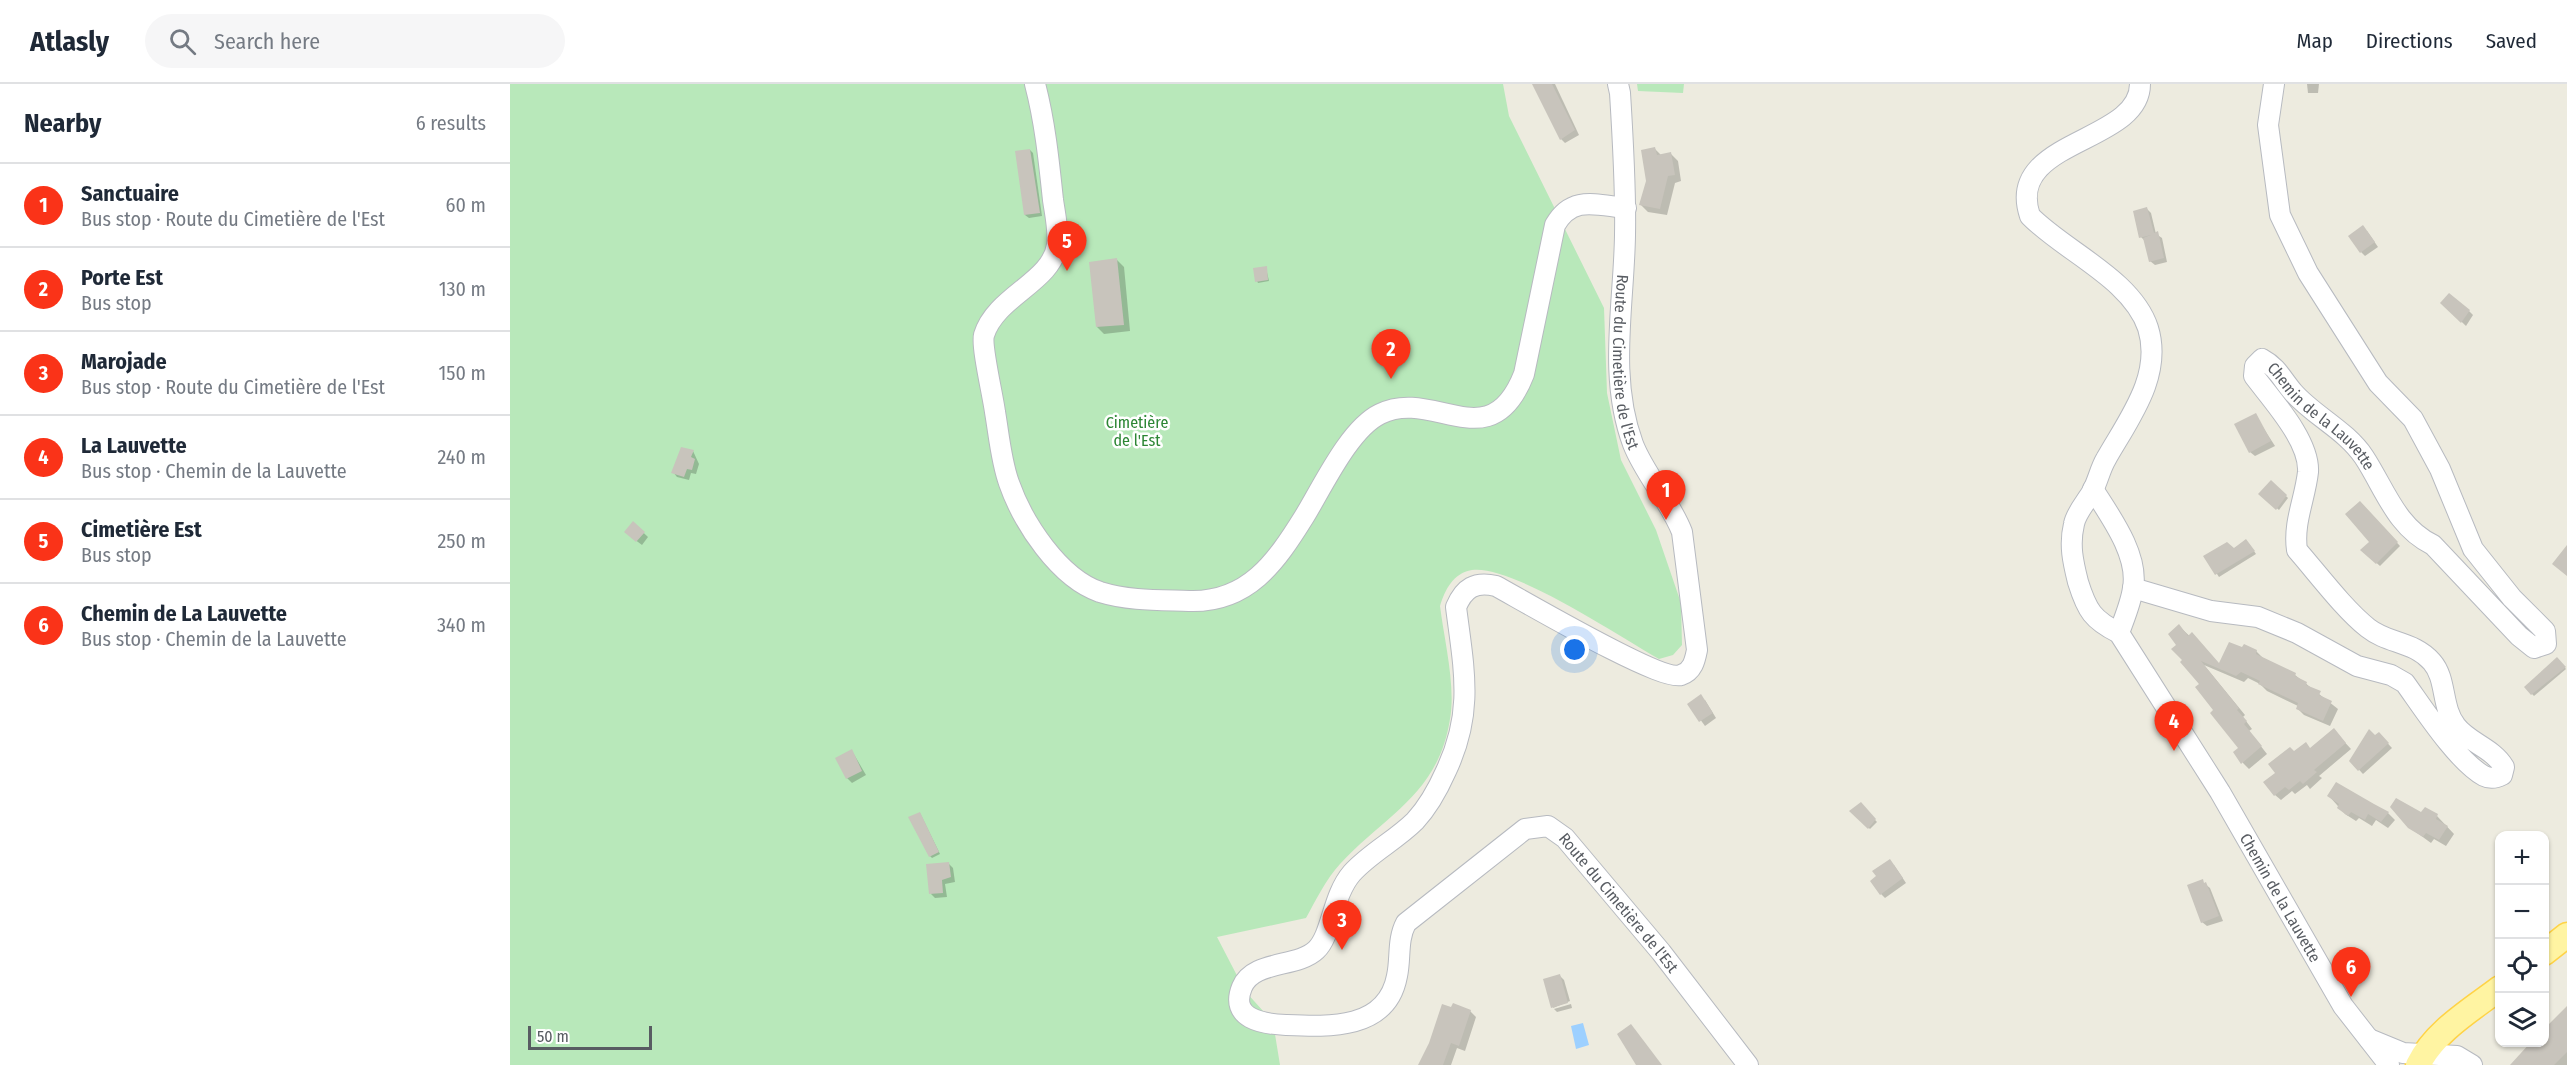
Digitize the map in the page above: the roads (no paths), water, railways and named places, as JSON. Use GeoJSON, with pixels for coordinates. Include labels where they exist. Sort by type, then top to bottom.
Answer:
{"type":"FeatureCollection","features":[{"type":"Feature","properties":{"kind":"main road"},"geometry":{"type":"LineString","coordinates":[[2549,949],[2567,935]]}},
{"type":"Feature","properties":{"kind":"main road"},"geometry":{"type":"LineString","coordinates":[[2421,1059],[2448,1027],[2495,991]]}},
{"type":"Feature","properties":{"kind":"street"},"geometry":{"type":"LineString","coordinates":[[1035,84],[1047,148],[1057,246],[1045,269],[998,309],[983,338],[1002,452],[1010,485],[1051,557],[1071,577],[1099,592],[1131,598],[1197,601],[1226,597],[1248,587],[1265,573],[1281,554],[1347,448],[1371,419],[1383,412],[1396,409],[1425,410],[1456,417],[1479,418],[1503,409],[1515,396],[1524,374],[1555,225],[1564,210],[1578,205],[1626,208]]}},
{"type":"Feature","properties":{"kind":"street","name":"Route du Cimetière de l'Est"},"geometry":{"type":"LineString","coordinates":[[1618,84],[1626,208],[1618,342],[1623,405],[1634,445],[1675,514],[1682,532],[1697,650],[1693,666],[1682,675],[1670,676],[1638,663],[1496,586],[1481,582],[1471,586],[1461,594],[1456,607],[1465,682],[1464,716],[1456,750],[1438,790],[1415,820],[1353,872],[1334,905],[1327,931],[1319,948],[1301,959],[1254,973],[1242,986],[1240,1001],[1243,1012],[1248,1018],[1268,1024],[1315,1027],[1365,1020],[1380,1010],[1391,996],[1397,976],[1400,933],[1406,923],[1525,829],[1548,826],[1564,838],[1654,944],[1748,1065]]}},
{"type":"Feature","properties":{"kind":"street","name":"Chemin de la Lauvette"},"geometry":{"type":"LineString","coordinates":[[2140,84],[2136,101],[2127,112],[2067,148],[2038,169],[2029,182],[2026,193],[2026,204],[2030,216],[2128,295],[2141,312],[2148,329],[2150,367],[2138,407],[2104,461],[2093,489],[2074,522],[2071,557],[2083,597],[2097,622],[2119,633],[2220,792],[2343,1006],[2389,1065]]}},
{"type":"Feature","properties":{"kind":"street","name":"Chemin de la Lauvette"},"geometry":{"type":"LineString","coordinates":[[2133,588],[2211,611],[2258,617],[2297,633],[2357,666],[2391,675],[2405,683],[2463,758],[2485,777],[2502,776],[2504,767],[2499,758],[2456,727],[2446,709],[2434,663],[2413,645],[2387,638],[2369,628],[2297,550],[2294,534],[2308,471],[2307,453],[2254,376],[2255,366],[2262,359],[2273,365],[2293,392],[2318,416],[2343,434],[2364,456],[2379,487],[2417,537],[2433,545],[2519,636],[2534,648],[2546,644],[2545,631],[2512,598],[2473,549],[2440,469],[2413,419],[2378,383],[2308,273],[2280,215],[2268,124],[2274,84]]}},
{"type":"Feature","properties":{"kind":"street"},"geometry":{"type":"LineString","coordinates":[[2093,489],[2130,558],[2133,588],[2119,633]]}},
{"type":"Feature","properties":{"kind":"street","name":"Chemin de la Lauvette"},"geometry":{"type":"LineString","coordinates":[[2369,1039],[2421,1059],[2457,1056],[2472,1065]]}},
{"type":"Feature","properties":{"kind":"water"},"geometry":{"type":"Polygon","coordinates":[[[1583,1023],[1589,1045],[1576,1049],[1571,1026],[1583,1023]]]}},
{"type":"Feature","properties":{"kind":"place","name":"Cimetière Est"},"geometry":{"type":"Point","coordinates":[1067,271]}},
{"type":"Feature","properties":{"kind":"place","name":"Porte Est"},"geometry":{"type":"Point","coordinates":[1391,379]}},
{"type":"Feature","properties":{"kind":"place","name":"Sanctuaire"},"geometry":{"type":"Point","coordinates":[1666,520]}},
{"type":"Feature","properties":{"kind":"place","name":"La Lauvette"},"geometry":{"type":"Point","coordinates":[2174,751]}},
{"type":"Feature","properties":{"kind":"place","name":"Marojade"},"geometry":{"type":"Point","coordinates":[1342,950]}},
{"type":"Feature","properties":{"kind":"place","name":"Chemin de La Lauvette"},"geometry":{"type":"Point","coordinates":[2351,997]}},
{"type":"Feature","properties":{"kind":"park label","name":"Cimetière de l'Est"},"geometry":{"type":"Point","coordinates":[1137,431]}}]}
